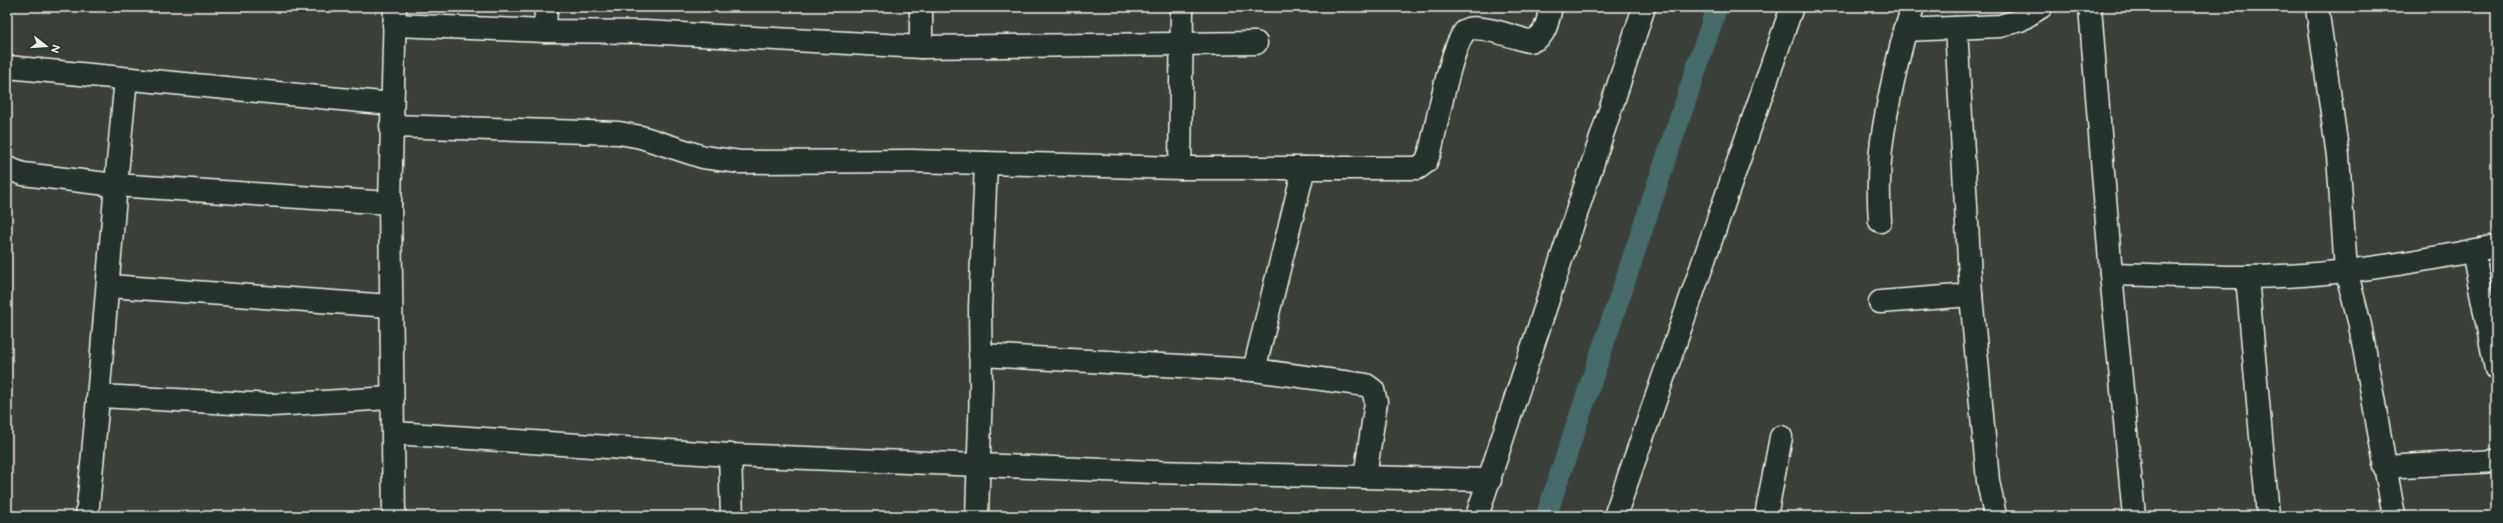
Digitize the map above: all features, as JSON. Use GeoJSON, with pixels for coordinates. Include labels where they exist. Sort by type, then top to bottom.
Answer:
{"type":"FeatureCollection","features":[{"type":"Feature","properties":{"kind":"street"},"geometry":{"type":"LineString","coordinates":[[545,31],[546,7]]}},
{"type":"Feature","properties":{"kind":"street"},"geometry":{"type":"LineString","coordinates":[[921,7],[921,47]]}},
{"type":"Feature","properties":{"kind":"street"},"geometry":{"type":"LineString","coordinates":[[1180,168],[1182,7]]}},
{"type":"Feature","properties":{"kind":"street"},"geometry":{"type":"LineString","coordinates":[[390,126],[619,133],[641,137],[703,158],[740,162],[911,161],[1180,168],[1418,168],[1426,162],[1430,152],[1455,50],[1463,33],[1468,29],[1477,28],[1528,41],[1536,41],[1542,35],[1547,25],[1551,7]]}},
{"type":"Feature","properties":{"kind":"street"},"geometry":{"type":"LineString","coordinates":[[1477,516],[1644,7]]}},
{"type":"Feature","properties":{"kind":"street"},"geometry":{"type":"LineString","coordinates":[[1615,516],[1792,7]]}},
{"type":"Feature","properties":{"kind":"street"},"geometry":{"type":"LineString","coordinates":[[1880,220],[1878,188],[1879,149],[1904,30],[1913,7]]}},
{"type":"Feature","properties":{"kind":"street"},"geometry":{"type":"LineString","coordinates":[[1904,30],[2000,26],[2020,20],[2041,7]]}},
{"type":"Feature","properties":{"kind":"street"},"geometry":{"type":"LineString","coordinates":[[2090,7],[2111,274],[2134,516]]}},
{"type":"Feature","properties":{"kind":"street"},"geometry":{"type":"LineString","coordinates":[[2317,7],[2338,156],[2346,270],[2360,325],[2384,467],[2394,516]]}},
{"type":"Feature","properties":{"kind":"street"},"geometry":{"type":"LineString","coordinates":[[394,516],[394,433],[391,398],[390,306],[390,126],[394,16],[545,31],[645,32],[921,47],[1256,44]]}},
{"type":"Feature","properties":{"kind":"street"},"geometry":{"type":"LineString","coordinates":[[1956,28],[1971,295],[1988,481],[1995,516]]}},
{"type":"Feature","properties":{"kind":"street"},"geometry":{"type":"LineString","coordinates":[[7,67],[392,104]]}},
{"type":"Feature","properties":{"kind":"street"},"geometry":{"type":"LineString","coordinates":[[87,516],[100,396],[115,185],[126,79]]}},
{"type":"Feature","properties":{"kind":"street"},"geometry":{"type":"LineString","coordinates":[[977,516],[986,163]]}},
{"type":"Feature","properties":{"kind":"street"},"geometry":{"type":"LineString","coordinates":[[7,168],[23,174],[115,185],[390,203]]}},
{"type":"Feature","properties":{"kind":"street"},"geometry":{"type":"LineString","coordinates":[[1254,370],[1304,168]]}},
{"type":"Feature","properties":{"kind":"street"},"geometry":{"type":"LineString","coordinates":[[2111,274],[2247,277],[2346,270],[2473,251],[2496,246]]}},
{"type":"Feature","properties":{"kind":"street"},"geometry":{"type":"LineString","coordinates":[[2473,251],[2496,369]]}},
{"type":"Feature","properties":{"kind":"street"},"geometry":{"type":"LineString","coordinates":[[2247,277],[2268,516]]}},
{"type":"Feature","properties":{"kind":"street"},"geometry":{"type":"LineString","coordinates":[[109,286],[390,306]]}},
{"type":"Feature","properties":{"kind":"street"},"geometry":{"type":"LineString","coordinates":[[1880,302],[1971,295]]}},
{"type":"Feature","properties":{"kind":"street"},"geometry":{"type":"LineString","coordinates":[[980,355],[1254,370],[1366,385],[1373,390],[1376,402],[1364,478]]}},
{"type":"Feature","properties":{"kind":"street"},"geometry":{"type":"LineString","coordinates":[[100,396],[272,405],[391,398]]}},
{"type":"Feature","properties":{"kind":"street"},"geometry":{"type":"LineString","coordinates":[[394,433],[730,455],[1154,472],[1490,480]]}},
{"type":"Feature","properties":{"kind":"street"},"geometry":{"type":"LineString","coordinates":[[1766,516],[1781,437]]}},
{"type":"Feature","properties":{"kind":"street"},"geometry":{"type":"LineString","coordinates":[[730,455],[732,516]]}},
{"type":"Feature","properties":{"kind":"street"},"geometry":{"type":"LineString","coordinates":[[2384,467],[2496,461]]}},
{"type":"Feature","properties":{"kind":"waterway"},"geometry":{"type":"LineString","coordinates":[[1546,516],[1717,7]]}}]}
